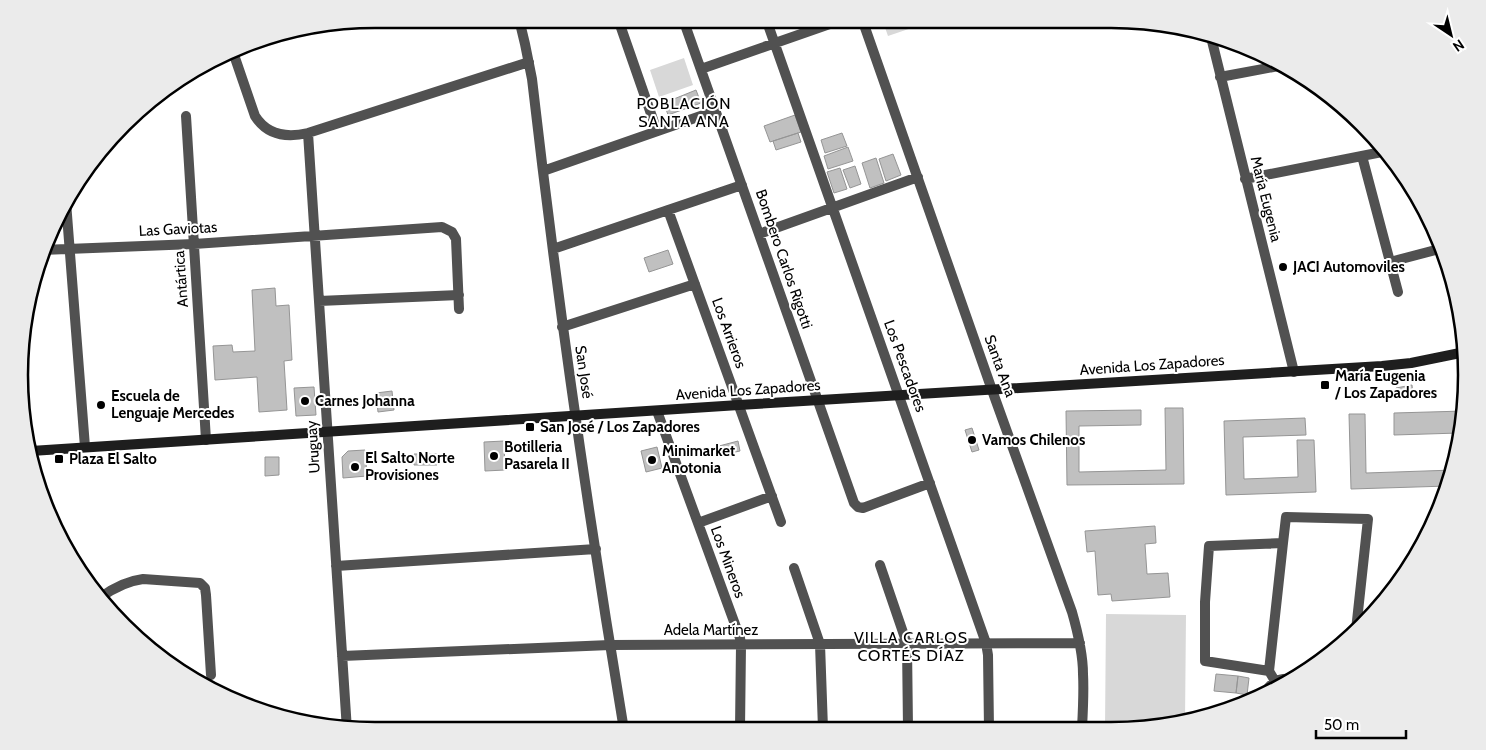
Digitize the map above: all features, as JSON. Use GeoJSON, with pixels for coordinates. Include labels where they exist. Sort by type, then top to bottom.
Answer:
{"type":"FeatureCollection","features":[{"type":"Feature","properties":{"kind":"main road","name":"Avenida Los Zapadores"},"geometry":{"type":"LineString","coordinates":[[36,451],[1397,365],[1458,354]]}},
{"type":"Feature","properties":{"kind":"street","name":"San José"},"geometry":{"type":"LineString","coordinates":[[521,28],[529,62],[562,327],[623,722]]}},
{"type":"Feature","properties":{"kind":"street"},"geometry":{"type":"LineString","coordinates":[[621,28],[657,131]]}},
{"type":"Feature","properties":{"kind":"street","name":"Bombero Carlos Rigotti"},"geometry":{"type":"LineString","coordinates":[[686,28],[854,503],[858,507],[863,508],[930,483]]}},
{"type":"Feature","properties":{"kind":"street","name":"Los Pescadores"},"geometry":{"type":"LineString","coordinates":[[769,28],[986,643],[988,655],[989,722]]}},
{"type":"Feature","properties":{"kind":"street"},"geometry":{"type":"LineString","coordinates":[[701,69],[818,28]]}},
{"type":"Feature","properties":{"kind":"street","name":"Santa Ana"},"geometry":{"type":"LineString","coordinates":[[865,28],[1069,603],[1080,643],[1084,675],[1082,722]]}},
{"type":"Feature","properties":{"kind":"street","name":"María Eugenia"},"geometry":{"type":"LineString","coordinates":[[1212,43],[1294,372]]}},
{"type":"Feature","properties":{"kind":"street"},"geometry":{"type":"LineString","coordinates":[[235,57],[259,122],[280,135],[292,136],[308,133],[529,62]]}},
{"type":"Feature","properties":{"kind":"street"},"geometry":{"type":"LineString","coordinates":[[1220,78],[1273,67]]}},
{"type":"Feature","properties":{"kind":"street"},"geometry":{"type":"LineString","coordinates":[[543,171],[716,111]]}},
{"type":"Feature","properties":{"kind":"street","name":"Antártica"},"geometry":{"type":"LineString","coordinates":[[186,116],[206,440]]}},
{"type":"Feature","properties":{"kind":"street","name":"Uruguay"},"geometry":{"type":"LineString","coordinates":[[308,133],[346,721]]}},
{"type":"Feature","properties":{"kind":"street"},"geometry":{"type":"LineString","coordinates":[[1245,179],[1378,153]]}},
{"type":"Feature","properties":{"kind":"street"},"geometry":{"type":"LineString","coordinates":[[1362,156],[1398,292]]}},
{"type":"Feature","properties":{"kind":"street"},"geometry":{"type":"LineString","coordinates":[[759,234],[918,177]]}},
{"type":"Feature","properties":{"kind":"street"},"geometry":{"type":"LineString","coordinates":[[553,249],[742,185]]}},
{"type":"Feature","properties":{"kind":"street","name":"Los Arrieros"},"geometry":{"type":"LineString","coordinates":[[668,210],[781,522]]}},
{"type":"Feature","properties":{"kind":"street"},"geometry":{"type":"LineString","coordinates":[[67,214],[85,448]]}},
{"type":"Feature","properties":{"kind":"street","name":"Las Gaviotas"},"geometry":{"type":"LineString","coordinates":[[51,250],[194,244],[442,227],[452,232],[456,239],[458,295]]}},
{"type":"Feature","properties":{"kind":"street"},"geometry":{"type":"LineString","coordinates":[[1390,262],[1435,250]]}},
{"type":"Feature","properties":{"kind":"street"},"geometry":{"type":"LineString","coordinates":[[562,327],[695,284]]}},
{"type":"Feature","properties":{"kind":"street"},"geometry":{"type":"LineString","coordinates":[[319,301],[458,295],[459,309]]}},
{"type":"Feature","properties":{"kind":"street","name":"Los Mineros"},"geometry":{"type":"LineString","coordinates":[[657,411],[738,633],[741,645],[740,722]]}},
{"type":"Feature","properties":{"kind":"street"},"geometry":{"type":"LineString","coordinates":[[698,524],[772,496]]}},
{"type":"Feature","properties":{"kind":"street"},"geometry":{"type":"LineString","coordinates":[[1278,680],[1275,681],[1269,671],[1286,517],[1368,519],[1357,621]]}},
{"type":"Feature","properties":{"kind":"street"},"geometry":{"type":"LineString","coordinates":[[1269,671],[1205,661],[1205,602],[1208,546],[1283,543]]}},
{"type":"Feature","properties":{"kind":"street"},"geometry":{"type":"LineString","coordinates":[[336,566],[596,549]]}},
{"type":"Feature","properties":{"kind":"street"},"geometry":{"type":"LineString","coordinates":[[880,565],[907,644],[908,722]]}},
{"type":"Feature","properties":{"kind":"street"},"geometry":{"type":"LineString","coordinates":[[794,568],[820,644],[823,722]]}},
{"type":"Feature","properties":{"kind":"street"},"geometry":{"type":"LineString","coordinates":[[105,594],[121,584],[144,579],[196,582],[203,586],[206,595],[211,675]]}},
{"type":"Feature","properties":{"kind":"street","name":"Adela Martínez"},"geometry":{"type":"LineString","coordinates":[[342,656],[610,645],[1080,643]]}},
{"type":"Feature","properties":{"kind":"shaded area"},"geometry":{"type":"Polygon","coordinates":[[[885,28],[912,28],[888,36],[885,28]]]}},
{"type":"Feature","properties":{"kind":"shaded area"},"geometry":{"type":"Polygon","coordinates":[[[684,58],[693,85],[659,97],[650,70],[684,58]]]}},
{"type":"Feature","properties":{"kind":"shaded area"},"geometry":{"type":"Polygon","coordinates":[[[1106,614],[1186,615],[1185,715],[1156,720],[1105,722],[1106,614]]]}},
{"type":"Feature","properties":{"kind":"building"},"geometry":{"type":"Polygon","coordinates":[[[696,90],[701,103],[668,115],[664,103],[696,90]]]}},
{"type":"Feature","properties":{"kind":"building"},"geometry":{"type":"Polygon","coordinates":[[[795,115],[801,132],[770,142],[764,126],[795,115]]]}},
{"type":"Feature","properties":{"kind":"building"},"geometry":{"type":"Polygon","coordinates":[[[798,133],[801,142],[776,150],[773,141],[798,133]]]}},
{"type":"Feature","properties":{"kind":"building"},"geometry":{"type":"Polygon","coordinates":[[[842,133],[847,146],[825,153],[821,140],[842,133]]]}},
{"type":"Feature","properties":{"kind":"building"},"geometry":{"type":"Polygon","coordinates":[[[848,147],[853,161],[828,169],[824,156],[848,147]]]}},
{"type":"Feature","properties":{"kind":"building"},"geometry":{"type":"Polygon","coordinates":[[[893,154],[901,175],[886,181],[879,159],[893,154]]]}},
{"type":"Feature","properties":{"kind":"building"},"geometry":{"type":"Polygon","coordinates":[[[876,158],[884,183],[870,188],[862,163],[876,158]]]}},
{"type":"Feature","properties":{"kind":"building"},"geometry":{"type":"Polygon","coordinates":[[[855,166],[861,184],[850,188],[843,170],[855,166]]]}},
{"type":"Feature","properties":{"kind":"building"},"geometry":{"type":"Polygon","coordinates":[[[840,168],[847,189],[834,193],[827,172],[840,168]]]}},
{"type":"Feature","properties":{"kind":"building"},"geometry":{"type":"Polygon","coordinates":[[[668,250],[673,264],[649,272],[644,258],[668,250]]]}},
{"type":"Feature","properties":{"kind":"building"},"geometry":{"type":"Polygon","coordinates":[[[275,288],[276,306],[289,305],[292,360],[284,361],[287,410],[259,412],[257,377],[215,380],[213,346],[232,345],[233,352],[255,351],[252,290],[275,288]]]}},
{"type":"Feature","properties":{"kind":"building"},"geometry":{"type":"Polygon","coordinates":[[[1412,385],[1413,395],[1397,398],[1396,388],[1412,385]]]}},
{"type":"Feature","properties":{"kind":"building","name":"Carnes Johanna"},"geometry":{"type":"Polygon","coordinates":[[[314,387],[316,415],[296,416],[294,388],[314,387]]]}},
{"type":"Feature","properties":{"kind":"building"},"geometry":{"type":"Polygon","coordinates":[[[392,391],[394,410],[378,412],[376,393],[392,391]]]}},
{"type":"Feature","properties":{"kind":"building"},"geometry":{"type":"Polygon","coordinates":[[[1165,408],[1183,408],[1184,484],[1067,485],[1066,411],[1141,410],[1141,425],[1079,426],[1079,472],[1166,470],[1165,408]]]}},
{"type":"Feature","properties":{"kind":"building"},"geometry":{"type":"Polygon","coordinates":[[[1457,411],[1454,433],[1394,435],[1394,413],[1457,411]]]}},
{"type":"Feature","properties":{"kind":"building"},"geometry":{"type":"Polygon","coordinates":[[[1349,414],[1365,414],[1366,473],[1445,470],[1440,486],[1351,489],[1349,414]]]}},
{"type":"Feature","properties":{"kind":"building"},"geometry":{"type":"Polygon","coordinates":[[[1305,418],[1306,435],[1243,437],[1244,479],[1298,477],[1297,440],[1314,440],[1316,492],[1226,495],[1224,421],[1305,418]]]}},
{"type":"Feature","properties":{"kind":"building","name":"Vamos Chilenos"},"geometry":{"type":"Polygon","coordinates":[[[972,428],[979,450],[972,452],[965,430],[972,428]]]}},
{"type":"Feature","properties":{"kind":"building","name":"Botilleria Pasarela II"},"geometry":{"type":"Polygon","coordinates":[[[504,441],[505,470],[485,471],[484,442],[504,441]]]}},
{"type":"Feature","properties":{"kind":"building"},"geometry":{"type":"Polygon","coordinates":[[[738,441],[740,451],[721,455],[719,446],[738,441]]]}},
{"type":"Feature","properties":{"kind":"building","name":"Minimarket Anotonia"},"geometry":{"type":"Polygon","coordinates":[[[657,447],[662,468],[646,472],[641,451],[657,447]]]}},
{"type":"Feature","properties":{"kind":"building","name":"El Salto Norte Provisiones"},"geometry":{"type":"Polygon","coordinates":[[[365,450],[367,476],[343,478],[342,457],[348,451],[365,450]]]}},
{"type":"Feature","properties":{"kind":"building"},"geometry":{"type":"Polygon","coordinates":[[[414,454],[437,454],[437,465],[414,465],[414,454]]]}},
{"type":"Feature","properties":{"kind":"building"},"geometry":{"type":"Polygon","coordinates":[[[265,457],[279,457],[279,475],[265,476],[265,457]]]}},
{"type":"Feature","properties":{"kind":"building"},"geometry":{"type":"Polygon","coordinates":[[[1155,526],[1156,543],[1145,544],[1147,574],[1168,573],[1170,597],[1112,601],[1111,594],[1098,595],[1095,551],[1087,552],[1085,531],[1155,526]]]}},
{"type":"Feature","properties":{"kind":"building"},"geometry":{"type":"Polygon","coordinates":[[[1216,674],[1238,676],[1236,693],[1214,691],[1216,674]]]}},
{"type":"Feature","properties":{"kind":"building"},"geometry":{"type":"Polygon","coordinates":[[[1238,676],[1249,678],[1247,695],[1236,693],[1238,676]]]}},
{"type":"Feature","properties":{"kind":"place","name":"JACI Automoviles"},"geometry":{"type":"Point","coordinates":[1283,267]}},
{"type":"Feature","properties":{"kind":"place","name":"María Eugenia / Los Zapadores"},"geometry":{"type":"Point","coordinates":[1325,385]}},
{"type":"Feature","properties":{"kind":"place","name":"Carnes Johanna"},"geometry":{"type":"Point","coordinates":[305,401]}},
{"type":"Feature","properties":{"kind":"place","name":"Escuela de Lenguaje Mercedes"},"geometry":{"type":"Point","coordinates":[101,405]}},
{"type":"Feature","properties":{"kind":"place","name":"San José / Los Zapadores"},"geometry":{"type":"Point","coordinates":[530,427]}},
{"type":"Feature","properties":{"kind":"place","name":"Vamos Chilenos"},"geometry":{"type":"Point","coordinates":[972,440]}},
{"type":"Feature","properties":{"kind":"place","name":"Botilleria Pasarela II"},"geometry":{"type":"Point","coordinates":[494,456]}},
{"type":"Feature","properties":{"kind":"place","name":"Plaza El Salto"},"geometry":{"type":"Point","coordinates":[59,459]}},
{"type":"Feature","properties":{"kind":"place","name":"Minimarket Anotonia"},"geometry":{"type":"Point","coordinates":[652,460]}},
{"type":"Feature","properties":{"kind":"place","name":"El Salto Norte Provisiones"},"geometry":{"type":"Point","coordinates":[355,467]}},
{"type":"Feature","properties":{"kind":"district","name":"POBLACIÓN SANTA ANA"},"geometry":{"type":"Point","coordinates":[684,112]}},
{"type":"Feature","properties":{"kind":"district","name":"VILLA CARLOS CORTÉS DÍAZ"},"geometry":{"type":"Point","coordinates":[911,646]}}]}
